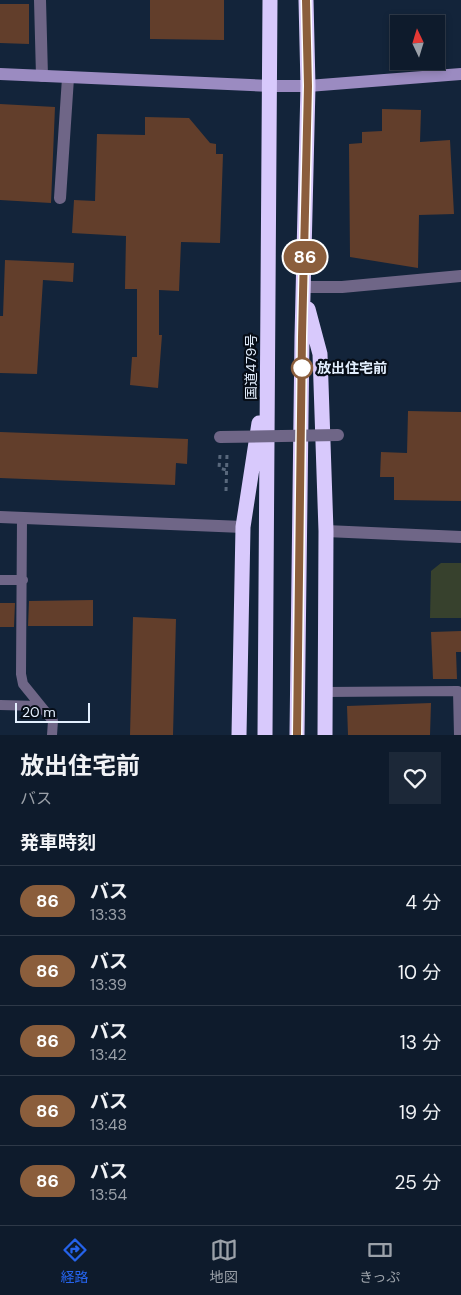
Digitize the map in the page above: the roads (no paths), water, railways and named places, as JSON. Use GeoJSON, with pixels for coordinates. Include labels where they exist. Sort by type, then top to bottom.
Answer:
{"type":"FeatureCollection","features":[{"type":"Feature","properties":{"kind":"highway","name":"国道479号"},"geometry":{"type":"LineString","coordinates":[[265,735],[268,533],[267,366],[271,86],[270,0]]}},
{"type":"Feature","properties":{"kind":"highway"},"geometry":{"type":"LineString","coordinates":[[297,735],[302,337],[308,86],[306,0]]}},
{"type":"Feature","properties":{"kind":"highway"},"geometry":{"type":"LineString","coordinates":[[304,291],[320,354],[326,531],[325,735]]}},
{"type":"Feature","properties":{"kind":"highway"},"geometry":{"type":"LineString","coordinates":[[239,735],[243,527],[267,366]]}},
{"type":"Feature","properties":{"kind":"street"},"geometry":{"type":"LineString","coordinates":[[40,0],[42,76]]}},
{"type":"Feature","properties":{"kind":"street"},"geometry":{"type":"LineString","coordinates":[[0,74],[271,86],[308,86],[461,74]]}},
{"type":"Feature","properties":{"kind":"street"},"geometry":{"type":"LineString","coordinates":[[60,198],[68,78]]}},
{"type":"Feature","properties":{"kind":"street"},"geometry":{"type":"LineString","coordinates":[[304,291],[461,276]]}},
{"type":"Feature","properties":{"kind":"street"},"geometry":{"type":"LineString","coordinates":[[220,437],[338,435]]}},
{"type":"Feature","properties":{"kind":"street"},"geometry":{"type":"LineString","coordinates":[[0,517],[243,527]]}},
{"type":"Feature","properties":{"kind":"street"},"geometry":{"type":"LineString","coordinates":[[326,531],[461,537]]}},
{"type":"Feature","properties":{"kind":"lane"},"geometry":{"type":"LineString","coordinates":[[22,518],[22,679],[23,684],[53,721],[52,735]]}},
{"type":"Feature","properties":{"kind":"lane"},"geometry":{"type":"LineString","coordinates":[[0,580],[23,580]]}},
{"type":"Feature","properties":{"kind":"lane"},"geometry":{"type":"LineString","coordinates":[[325,692],[458,691],[459,735]]}},
{"type":"Feature","properties":{"kind":"lane"},"geometry":{"type":"LineString","coordinates":[[0,705],[40,706]]}},
{"type":"Feature","properties":{"kind":"place","name":"放出住宅前"},"geometry":{"type":"Point","coordinates":[302,368]}}]}
